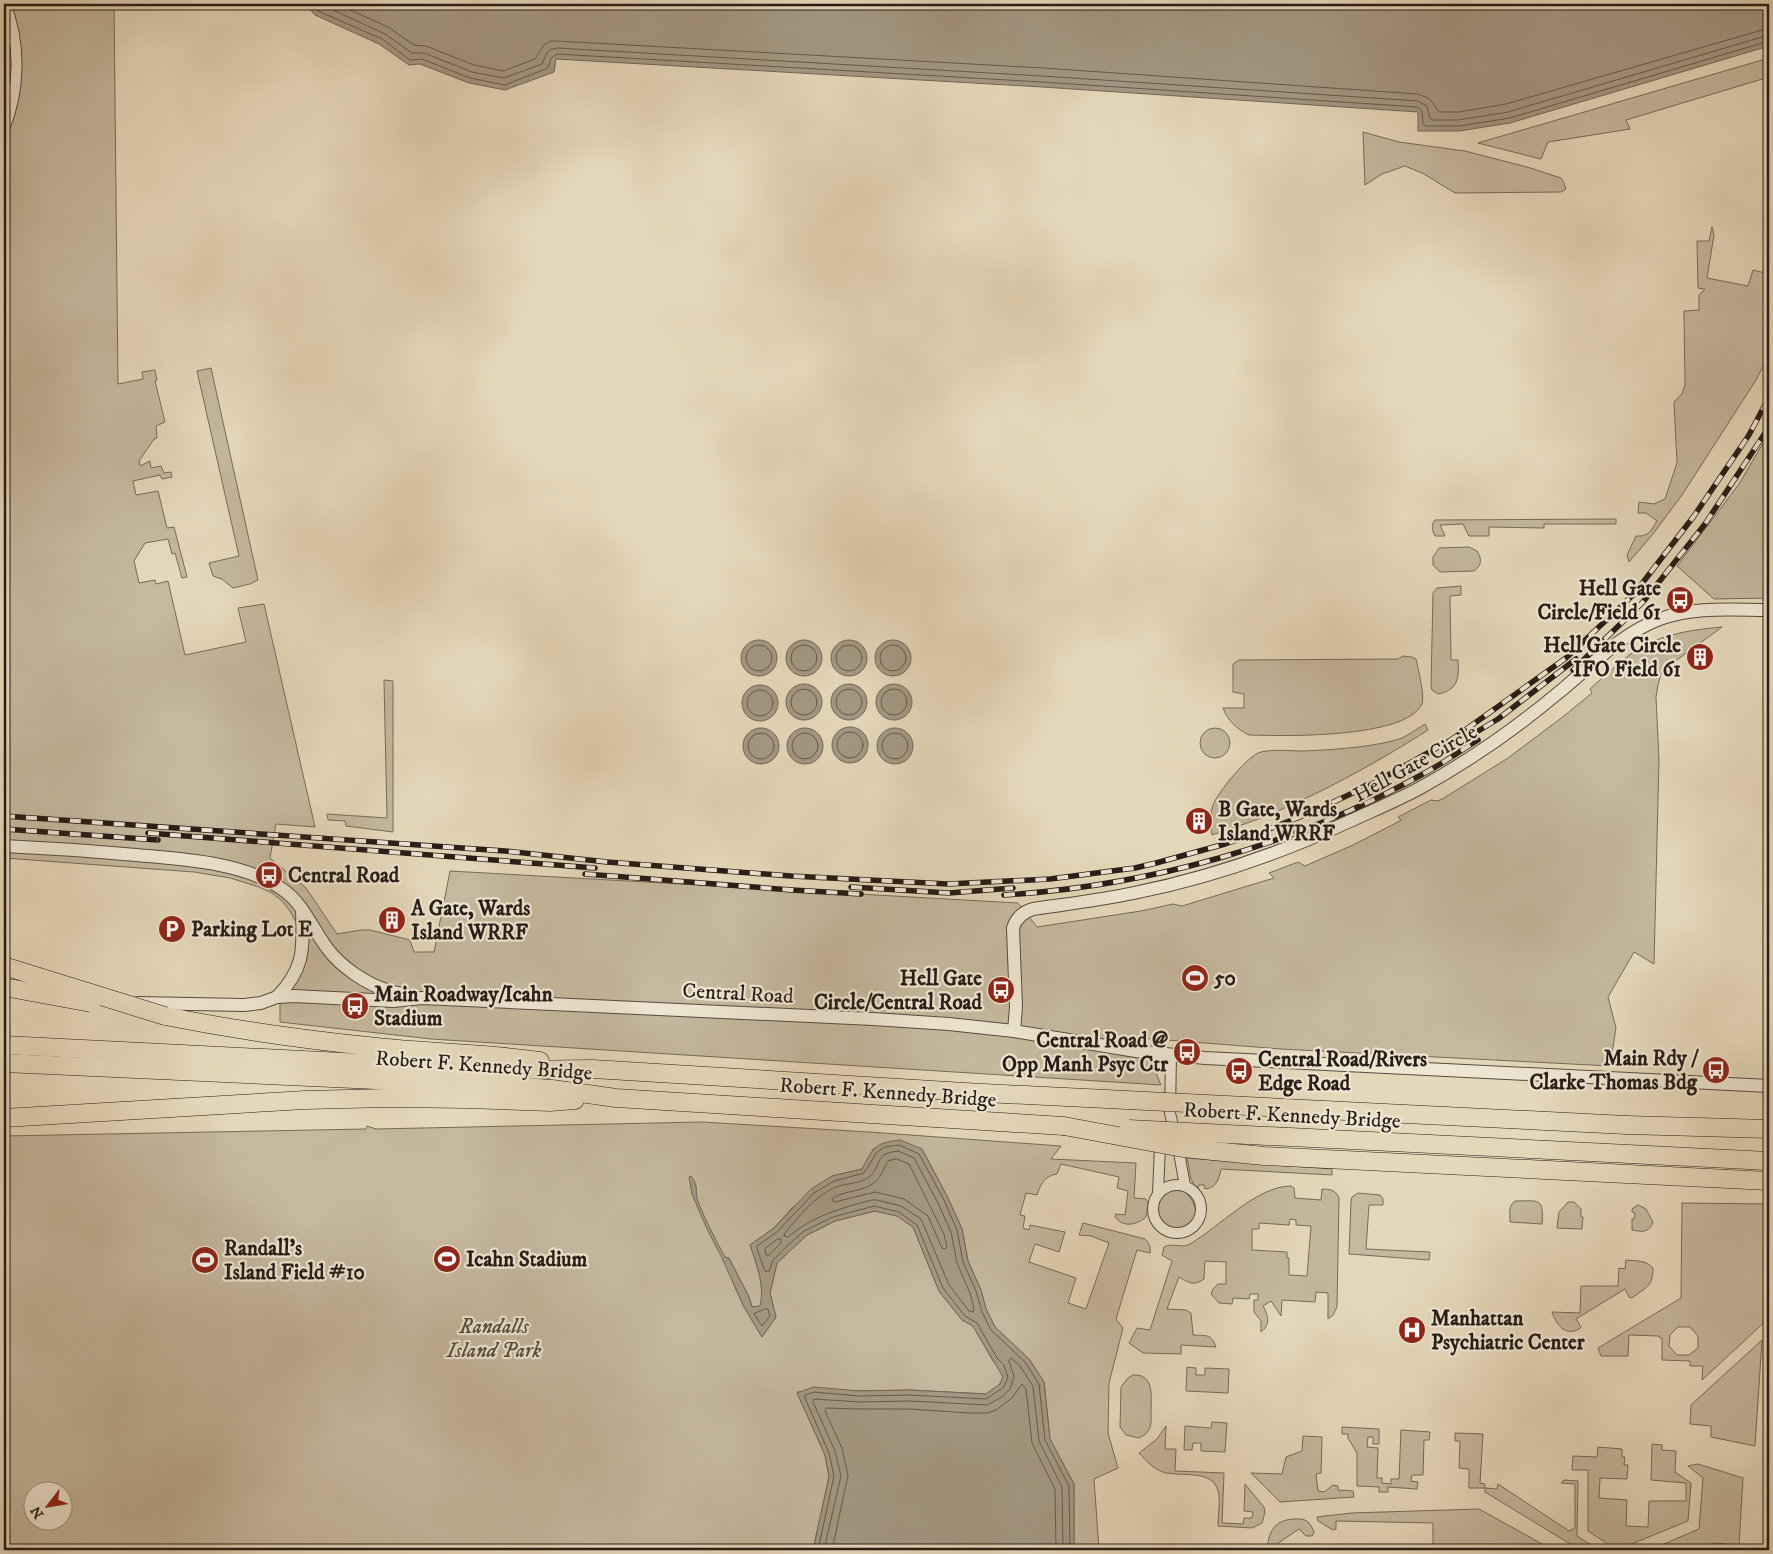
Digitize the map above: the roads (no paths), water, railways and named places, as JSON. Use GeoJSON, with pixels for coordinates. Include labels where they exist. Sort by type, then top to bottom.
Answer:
{"type":"FeatureCollection","features":[{"type":"Feature","properties":{"kind":"highway"},"geometry":{"type":"LineString","coordinates":[[4,966],[165,1016]]}},
{"type":"Feature","properties":{"kind":"highway"},"geometry":{"type":"LineString","coordinates":[[4,988],[305,1039],[412,1050],[502,1055],[593,1069]]}},
{"type":"Feature","properties":{"kind":"highway","name":"Robert F. Kennedy Bridge"},"geometry":{"type":"LineString","coordinates":[[4,1045],[502,1070],[593,1069],[1048,1096],[1627,1125],[1769,1129]]}},
{"type":"Feature","properties":{"kind":"highway","name":"Robert F. Kennedy Bridge"},"geometry":{"type":"LineString","coordinates":[[4,1063],[508,1086],[552,1089],[616,1098],[1064,1126],[1769,1161]]}},
{"type":"Feature","properties":{"kind":"highway"},"geometry":{"type":"LineString","coordinates":[[4,1118],[296,1100],[467,1099],[550,1102],[616,1098]]}},
{"type":"Feature","properties":{"kind":"highway"},"geometry":{"type":"LineString","coordinates":[[1064,1126],[1183,1148],[1255,1156],[1769,1181]]}},
{"type":"Feature","properties":{"kind":"street"},"geometry":{"type":"LineString","coordinates":[[4,129],[12,104],[16,75],[15,42],[5,4]]}},
{"type":"Feature","properties":{"kind":"street","name":"Hell Gate Circle"},"geometry":{"type":"LineString","coordinates":[[1014,1031],[1016,1007],[1013,928],[1017,919],[1024,913],[1172,885],[1287,849],[1388,805],[1472,757],[1551,699],[1618,643],[1645,625],[1674,614],[1720,610],[1769,610]]}},
{"type":"Feature","properties":{"kind":"street","name":"Central Road"},"geometry":{"type":"LineString","coordinates":[[4,846],[74,850],[211,863],[242,871],[272,883],[293,898],[327,949],[358,976],[389,991],[422,998]]}},
{"type":"Feature","properties":{"kind":"street"},"geometry":{"type":"LineString","coordinates":[[277,997],[293,977],[301,958],[303,940],[302,909]]}},
{"type":"Feature","properties":{"kind":"street","name":"Central Road"},"geometry":{"type":"LineString","coordinates":[[4,994],[148,1004],[244,1005],[261,1003],[277,997],[339,997],[392,1001],[422,998],[873,1019],[1014,1031],[1115,1048],[1171,1055],[1769,1086]]}},
{"type":"Feature","properties":{"kind":"street"},"geometry":{"type":"LineString","coordinates":[[1171,1055],[1170,1114],[1178,1147],[1184,1186]]}},
{"type":"Feature","properties":{"kind":"street"},"geometry":{"type":"LineString","coordinates":[[1158,1194],[1160,1146],[1170,1114]]}},
{"type":"Feature","properties":{"kind":"street"},"geometry":{"type":"LineString","coordinates":[[1173,1184],[1184,1186],[1194,1192],[1199,1198],[1201,1215],[1192,1228],[1184,1232],[1168,1232],[1161,1227],[1153,1214],[1152,1206],[1158,1194],[1165,1187],[1173,1184]]}},
{"type":"Feature","properties":{"kind":"water"},"geometry":{"type":"Polygon","coordinates":[[[305,4],[1769,4],[1769,46],[1510,123],[1459,131],[1418,131],[1418,112],[1042,87],[556,59],[554,72],[505,90],[469,83],[420,64],[409,65],[379,44],[315,15],[305,4]]]}},
{"type":"Feature","properties":{"kind":"water"},"geometry":{"type":"Polygon","coordinates":[[[759,640],[766,641],[772,645],[776,651],[776,665],[772,671],[766,675],[759,676],[752,675],[746,671],[742,665],[741,658],[742,651],[746,645],[752,641],[759,640]]]}},
{"type":"Feature","properties":{"kind":"water"},"geometry":{"type":"Polygon","coordinates":[[[804,640],[811,641],[817,645],[821,651],[821,665],[817,671],[811,675],[804,676],[797,675],[791,671],[787,665],[786,658],[787,651],[791,645],[797,641],[804,640]]]}},
{"type":"Feature","properties":{"kind":"water"},"geometry":{"type":"Polygon","coordinates":[[[849,640],[856,641],[862,645],[866,651],[866,665],[862,671],[856,675],[849,676],[842,675],[836,671],[832,665],[831,658],[832,651],[836,645],[842,641],[849,640]]]}},
{"type":"Feature","properties":{"kind":"water"},"geometry":{"type":"Polygon","coordinates":[[[893,640],[900,641],[906,645],[910,651],[910,665],[906,671],[900,675],[893,676],[886,675],[880,671],[876,665],[875,658],[876,651],[880,645],[886,641],[893,640]]]}},
{"type":"Feature","properties":{"kind":"water"},"geometry":{"type":"Polygon","coordinates":[[[804,684],[811,685],[817,689],[821,695],[821,709],[817,715],[811,719],[804,720],[797,719],[791,715],[787,709],[786,702],[787,695],[791,689],[797,685],[804,684]]]}},
{"type":"Feature","properties":{"kind":"water"},"geometry":{"type":"Polygon","coordinates":[[[849,684],[856,685],[862,689],[866,695],[866,709],[862,715],[856,719],[849,720],[842,719],[836,715],[832,709],[831,702],[832,695],[836,689],[842,685],[849,684]]]}},
{"type":"Feature","properties":{"kind":"water"},"geometry":{"type":"Polygon","coordinates":[[[894,684],[901,685],[907,689],[911,695],[911,709],[907,715],[901,719],[894,720],[887,719],[881,715],[877,709],[876,702],[877,695],[881,689],[887,685],[894,684]]]}},
{"type":"Feature","properties":{"kind":"water"},"geometry":{"type":"Polygon","coordinates":[[[760,685],[767,686],[773,690],[777,696],[777,710],[773,716],[767,720],[760,721],[753,720],[747,716],[743,710],[742,703],[743,696],[747,690],[753,686],[760,685]]]}},
{"type":"Feature","properties":{"kind":"water"},"geometry":{"type":"Polygon","coordinates":[[[850,727],[857,728],[863,732],[867,738],[867,752],[863,758],[857,762],[850,763],[843,762],[837,758],[833,752],[832,745],[833,738],[837,732],[843,728],[850,727]]]}},
{"type":"Feature","properties":{"kind":"water"},"geometry":{"type":"Polygon","coordinates":[[[761,728],[768,729],[774,733],[778,739],[778,753],[774,759],[768,763],[761,764],[754,763],[748,759],[744,753],[743,746],[744,739],[748,733],[754,729],[761,728]]]}},
{"type":"Feature","properties":{"kind":"water"},"geometry":{"type":"Polygon","coordinates":[[[805,728],[812,729],[818,733],[822,739],[822,753],[818,759],[812,763],[805,764],[798,763],[792,759],[788,753],[787,746],[788,739],[792,733],[798,729],[805,728]]]}},
{"type":"Feature","properties":{"kind":"water"},"geometry":{"type":"Polygon","coordinates":[[[895,728],[902,729],[908,733],[912,739],[912,753],[908,759],[902,763],[895,764],[888,763],[882,759],[878,753],[877,746],[878,739],[882,733],[888,729],[895,728]]]}},
{"type":"Feature","properties":{"kind":"water"},"geometry":{"type":"Polygon","coordinates":[[[900,1140],[922,1149],[962,1229],[968,1261],[981,1290],[986,1309],[995,1327],[1029,1359],[1044,1382],[1050,1439],[1074,1484],[1074,1550],[813,1550],[829,1477],[825,1455],[797,1393],[813,1387],[860,1391],[910,1390],[986,1394],[1000,1384],[1003,1377],[973,1326],[962,1320],[939,1291],[913,1227],[897,1216],[875,1211],[835,1221],[807,1235],[777,1263],[770,1293],[776,1317],[762,1337],[744,1307],[707,1229],[692,1194],[689,1177],[691,1176],[695,1184],[698,1202],[711,1230],[725,1257],[729,1258],[749,1297],[752,1307],[760,1306],[761,1283],[750,1245],[774,1228],[811,1189],[832,1176],[862,1169],[876,1147],[900,1140]]]}},
{"type":"Feature","properties":{"kind":"railway"},"geometry":{"type":"LineString","coordinates":[[4,816],[505,851],[607,862],[791,876],[948,884],[1050,879],[1135,868],[1225,844],[1267,830],[1312,812],[1372,784],[1451,740],[1566,658],[1634,594],[1694,516],[1749,435],[1769,397]]}},
{"type":"Feature","properties":{"kind":"railway"},"geometry":{"type":"LineString","coordinates":[[1573,670],[1643,602],[1705,524],[1769,427]]}},
{"type":"Feature","properties":{"kind":"railway"},"geometry":{"type":"LineString","coordinates":[[1465,739],[1498,719],[1576,659]]}},
{"type":"Feature","properties":{"kind":"railway"},"geometry":{"type":"LineString","coordinates":[[1004,895],[1113,882],[1220,858],[1273,841],[1324,822],[1374,799],[1430,770],[1478,740]]}},
{"type":"Feature","properties":{"kind":"railway"},"geometry":{"type":"LineString","coordinates":[[4,829],[158,840]]}},
{"type":"Feature","properties":{"kind":"railway"},"geometry":{"type":"LineString","coordinates":[[148,833],[595,868]]}},
{"type":"Feature","properties":{"kind":"railway"},"geometry":{"type":"LineString","coordinates":[[585,874],[861,894]]}},
{"type":"Feature","properties":{"kind":"railway"},"geometry":{"type":"LineString","coordinates":[[851,887],[949,893],[1013,888]]}},
{"type":"Feature","properties":{"kind":"place","name":"Hell Gate Circle/Field 61"},"geometry":{"type":"Point","coordinates":[1680,600]}},
{"type":"Feature","properties":{"kind":"place","name":"Hell Gate Circle IFO Field 61"},"geometry":{"type":"Point","coordinates":[1700,657]}},
{"type":"Feature","properties":{"kind":"place","name":"B Gate, Wards Island WRRF"},"geometry":{"type":"Point","coordinates":[1199,821]}},
{"type":"Feature","properties":{"kind":"place","name":"Central Road"},"geometry":{"type":"Point","coordinates":[269,875]}},
{"type":"Feature","properties":{"kind":"place","name":"A Gate, Wards Island WRRF"},"geometry":{"type":"Point","coordinates":[392,920]}},
{"type":"Feature","properties":{"kind":"place","name":"Parking Lot E"},"geometry":{"type":"Point","coordinates":[172,929]}},
{"type":"Feature","properties":{"kind":"place","name":"50"},"geometry":{"type":"Point","coordinates":[1195,978]}},
{"type":"Feature","properties":{"kind":"place","name":"Hell Gate Circle/Central Road"},"geometry":{"type":"Point","coordinates":[1001,990]}},
{"type":"Feature","properties":{"kind":"place","name":"Main Roadway/Icahn Stadium"},"geometry":{"type":"Point","coordinates":[355,1006]}},
{"type":"Feature","properties":{"kind":"place","name":"Central Road @ Opp Manh Psyc Ctr"},"geometry":{"type":"Point","coordinates":[1187,1052]}},
{"type":"Feature","properties":{"kind":"place","name":"Main Rdy / Clarke Thomas Bdg"},"geometry":{"type":"Point","coordinates":[1716,1070]}},
{"type":"Feature","properties":{"kind":"place","name":"Central Road/Rivers Edge Road"},"geometry":{"type":"Point","coordinates":[1239,1071]}},
{"type":"Feature","properties":{"kind":"place","name":"Icahn Stadium"},"geometry":{"type":"Point","coordinates":[447,1259]}},
{"type":"Feature","properties":{"kind":"place","name":"Randall's Island Field #10"},"geometry":{"type":"Point","coordinates":[205,1260]}},
{"type":"Feature","properties":{"kind":"place","name":"Manhattan Psychiatric Center"},"geometry":{"type":"Point","coordinates":[1412,1330]}},
{"type":"Feature","properties":{"kind":"park label","name":"Randalls Island Park"},"geometry":{"type":"Point","coordinates":[494,1338]}}]}
